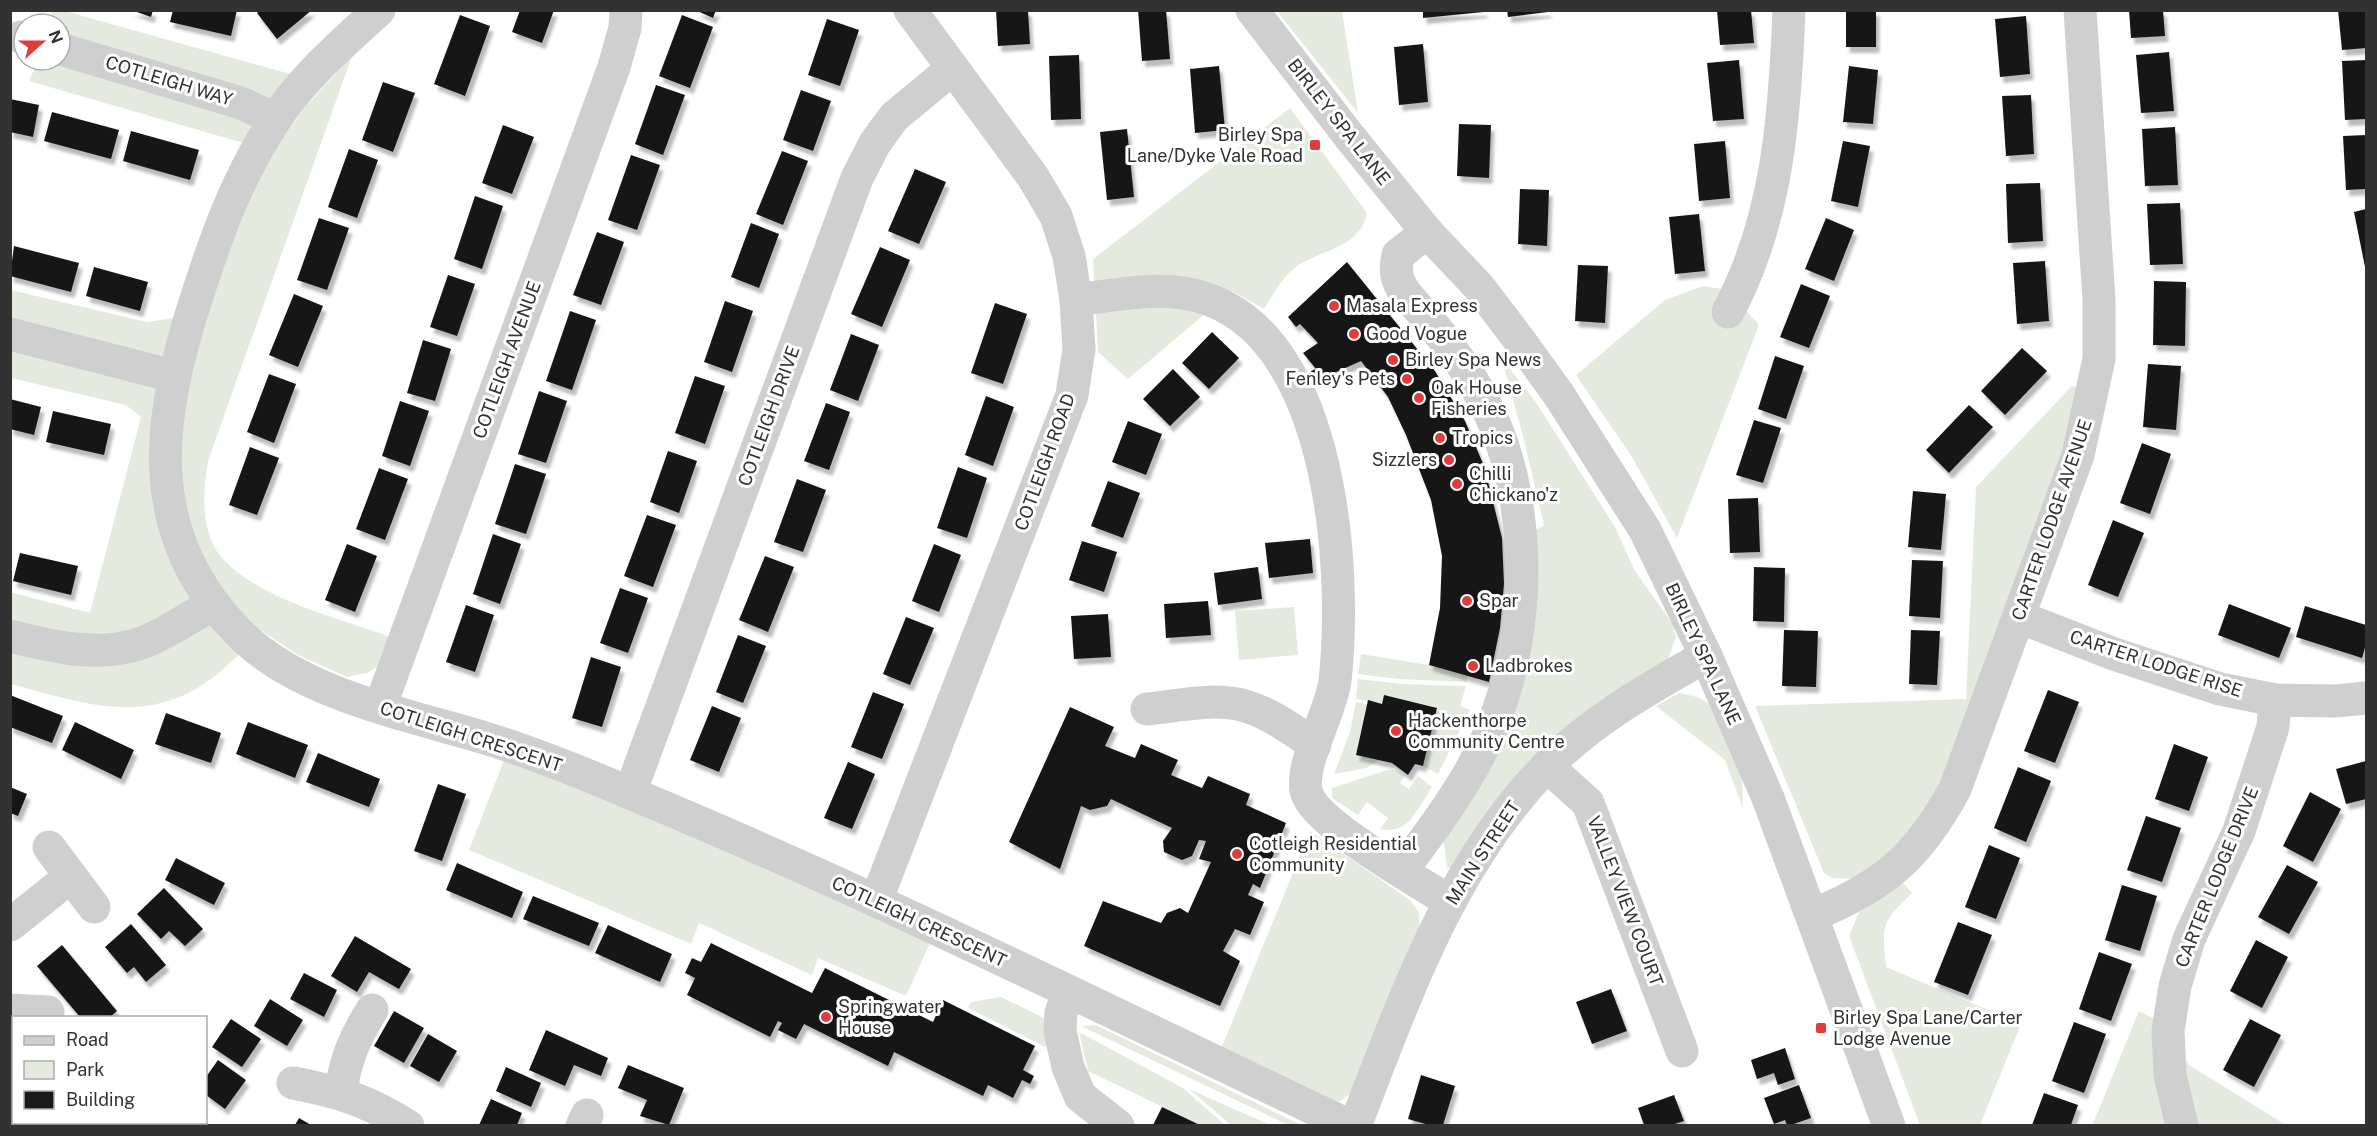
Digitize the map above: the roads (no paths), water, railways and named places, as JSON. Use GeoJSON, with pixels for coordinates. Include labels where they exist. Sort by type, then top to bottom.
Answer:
{"type":"FeatureCollection","features":[{"type":"Feature","properties":{"kind":"street","name":"COTLEIGH CRESCENT"},"geometry":{"type":"LineString","coordinates":[[379,10],[346,39],[275,119],[223,216],[173,376],[165,423],[164,464],[168,506],[181,549],[213,604],[241,636],[281,666],[380,707],[491,740],[630,793],[876,901],[1350,1125]]}},
{"type":"Feature","properties":{"kind":"street","name":"COTLEIGH AVENUE"},"geometry":{"type":"LineString","coordinates":[[380,707],[614,67],[625,28],[626,10]]}},
{"type":"Feature","properties":{"kind":"street","name":"COTLEIGH ROAD"},"geometry":{"type":"LineString","coordinates":[[876,901],[1072,395],[1079,349],[1076,300],[1069,256],[1056,216],[1033,177],[910,10]]}},
{"type":"Feature","properties":{"kind":"street"},"geometry":{"type":"LineString","coordinates":[[1728,312],[1743,284],[1765,222],[1779,157],[1786,83],[1789,10]]}},
{"type":"Feature","properties":{"kind":"street","name":"CARTER LODGE AVENUE"},"geometry":{"type":"LineString","coordinates":[[1813,915],[1873,887],[1894,871],[1939,819],[1955,789],[2078,455],[2099,359],[2099,300],[2080,10]]}},
{"type":"Feature","properties":{"kind":"street","name":"BIRLEY SPA LANE"},"geometry":{"type":"LineString","coordinates":[[1266,16],[1427,232],[1479,287],[1559,395],[1645,530],[1706,656],[1768,798],[1889,1125]]}},
{"type":"Feature","properties":{"kind":"street","name":"COTLEIGH WAY"},"geometry":{"type":"LineString","coordinates":[[72,53],[241,103],[275,119]]}},
{"type":"Feature","properties":{"kind":"street","name":"COTLEIGH DRIVE"},"geometry":{"type":"LineString","coordinates":[[630,793],[857,178],[875,143],[894,117],[952,69]]}},
{"type":"Feature","properties":{"kind":"street"},"geometry":{"type":"LineString","coordinates":[[1402,870],[1431,832],[1489,733],[1505,688],[1521,594],[1522,544],[1513,489],[1499,438],[1473,381],[1435,327],[1400,284],[1395,270],[1398,255],[1427,232]]}},
{"type":"Feature","properties":{"kind":"street"},"geometry":{"type":"LineString","coordinates":[[1076,300],[1147,291],[1178,292],[1209,299],[1237,312],[1263,334],[1285,366],[1306,411],[1322,461],[1340,591],[1334,686],[1315,745],[1306,790],[1314,808],[1334,827],[1450,902]]}},
{"type":"Feature","properties":{"kind":"street"},"geometry":{"type":"LineString","coordinates":[[10,334],[173,376]]}},
{"type":"Feature","properties":{"kind":"street"},"geometry":{"type":"LineString","coordinates":[[10,636],[44,644],[104,651],[136,645],[213,604]]}},
{"type":"Feature","properties":{"kind":"street","name":"CARTER LODGE RISE"},"geometry":{"type":"LineString","coordinates":[[2019,617],[2155,668],[2220,689],[2275,700],[2367,698]]}},
{"type":"Feature","properties":{"kind":"street","name":"MAIN STREET"},"geometry":{"type":"LineString","coordinates":[[1356,1125],[1421,960],[1450,902],[1517,799],[1547,766],[1596,723],[1706,656]]}},
{"type":"Feature","properties":{"kind":"street","name":"CARTER LODGE DRIVE"},"geometry":{"type":"LineString","coordinates":[[2182,1125],[2169,1064],[2168,1031],[2175,986],[2189,939],[2239,831],[2273,727],[2275,700]]}},
{"type":"Feature","properties":{"kind":"street"},"geometry":{"type":"LineString","coordinates":[[1147,709],[1214,702],[1246,706],[1276,720],[1315,745]]}},
{"type":"Feature","properties":{"kind":"street","name":"VALLEY VIEW COURT"},"geometry":{"type":"LineString","coordinates":[[1547,766],[1588,803],[1682,1051]]}},
{"type":"Feature","properties":{"kind":"street"},"geometry":{"type":"LineString","coordinates":[[49,847],[94,907]]}},
{"type":"Feature","properties":{"kind":"street"},"geometry":{"type":"LineString","coordinates":[[10,925],[70,877]]}},
{"type":"Feature","properties":{"kind":"street"},"geometry":{"type":"LineString","coordinates":[[1068,992],[1060,1013],[1060,1031],[1068,1067],[1080,1096],[1118,1125]]}},
{"type":"Feature","properties":{"kind":"street"},"geometry":{"type":"LineString","coordinates":[[10,1010],[48,1012]]}},
{"type":"Feature","properties":{"kind":"street"},"geometry":{"type":"LineString","coordinates":[[341,1092],[344,1065],[356,1037],[372,1010]]}},
{"type":"Feature","properties":{"kind":"street"},"geometry":{"type":"LineString","coordinates":[[293,1083],[341,1092],[375,1105],[408,1125]]}},
{"type":"Feature","properties":{"kind":"place","name":"Birley Spa Lane/Dyke Vale Road"},"geometry":{"type":"Point","coordinates":[1315,145]}},
{"type":"Feature","properties":{"kind":"place","name":"Masala Express"},"geometry":{"type":"Point","coordinates":[1334,306]}},
{"type":"Feature","properties":{"kind":"place","name":"Good Vogue"},"geometry":{"type":"Point","coordinates":[1354,334]}},
{"type":"Feature","properties":{"kind":"place","name":"Birley Spa News"},"geometry":{"type":"Point","coordinates":[1393,360]}},
{"type":"Feature","properties":{"kind":"place","name":"Fenley's Pets"},"geometry":{"type":"Point","coordinates":[1407,379]}},
{"type":"Feature","properties":{"kind":"place","name":"Oak House Fisheries"},"geometry":{"type":"Point","coordinates":[1419,398]}},
{"type":"Feature","properties":{"kind":"place","name":"Tropics"},"geometry":{"type":"Point","coordinates":[1440,438]}},
{"type":"Feature","properties":{"kind":"place","name":"Sizzlers"},"geometry":{"type":"Point","coordinates":[1449,460]}},
{"type":"Feature","properties":{"kind":"place","name":"Chilli Chickano'z"},"geometry":{"type":"Point","coordinates":[1457,484]}},
{"type":"Feature","properties":{"kind":"place","name":"Spar"},"geometry":{"type":"Point","coordinates":[1467,601]}},
{"type":"Feature","properties":{"kind":"place","name":"Ladbrokes"},"geometry":{"type":"Point","coordinates":[1473,666]}},
{"type":"Feature","properties":{"kind":"place","name":"Hackenthorpe Community Centre"},"geometry":{"type":"Point","coordinates":[1396,731]}},
{"type":"Feature","properties":{"kind":"place","name":"Cotleigh Residential Community"},"geometry":{"type":"Point","coordinates":[1237,854]}},
{"type":"Feature","properties":{"kind":"place","name":"Springwater House"},"geometry":{"type":"Point","coordinates":[826,1017]}},
{"type":"Feature","properties":{"kind":"place","name":"Birley Spa Lane/Carter Lodge Avenue"},"geometry":{"type":"Point","coordinates":[1821,1028]}}]}
